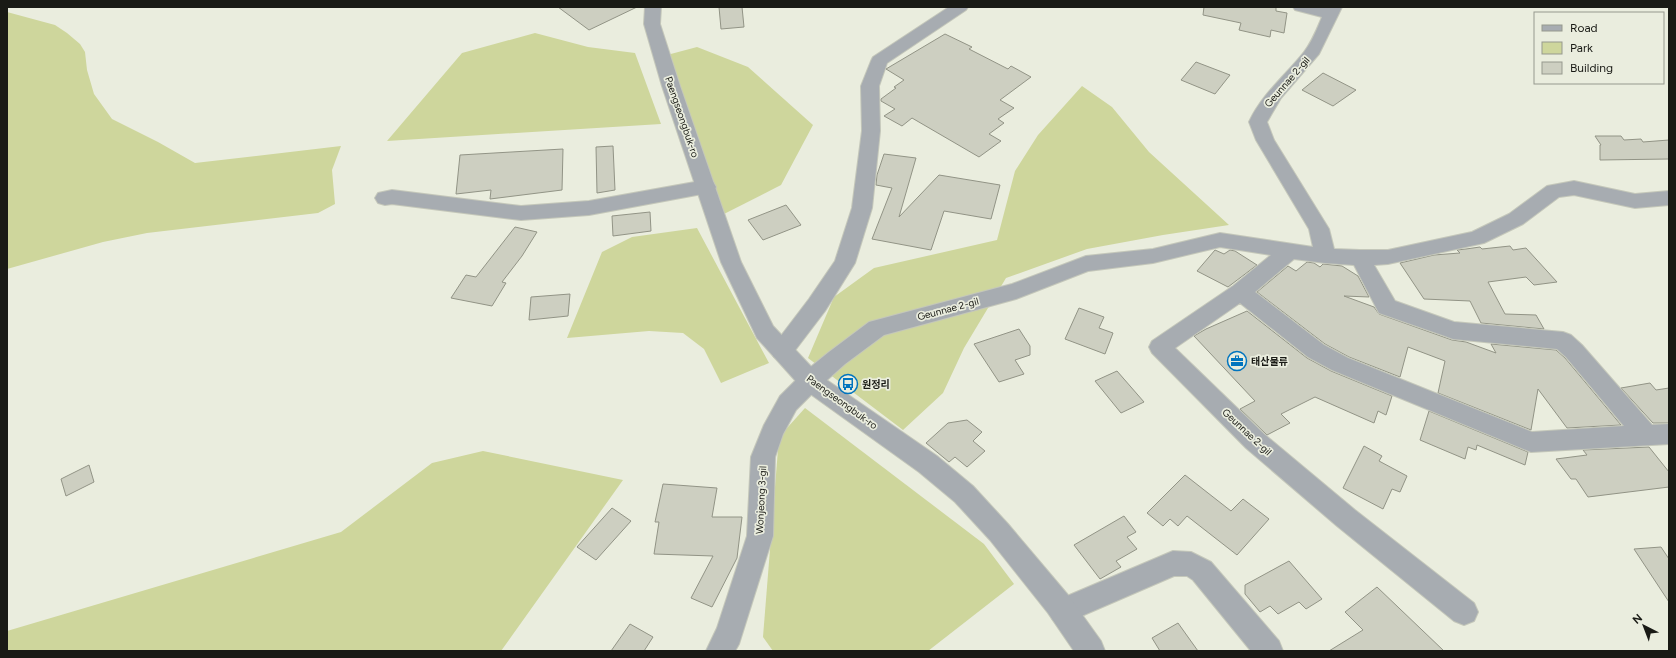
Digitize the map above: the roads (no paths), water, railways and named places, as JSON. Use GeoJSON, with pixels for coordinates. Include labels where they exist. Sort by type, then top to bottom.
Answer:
{"type":"FeatureCollection","features":[{"type":"Feature","properties":{"kind":"street","name":"Paengseongbuk-ro"},"geometry":{"type":"LineString","coordinates":[[653,7],[652,24],[731,262],[765,332],[810,381],[928,464],[964,494],[999,532],[1063,611],[1091,651]]}},
{"type":"Feature","properties":{"kind":"street"},"geometry":{"type":"LineString","coordinates":[[782,351],[817,305],[845,263],[862,208],[871,131],[870,86],[874,71],[879,61],[960,7]]}},
{"type":"Feature","properties":{"kind":"street","name":"Geunnae 2-gil"},"geometry":{"type":"LineString","coordinates":[[1301,7],[1332,10],[1311,54],[1273,95],[1263,110],[1258,122],[1265,140],[1319,229],[1325,256]]}},
{"type":"Feature","properties":{"kind":"street"},"geometry":{"type":"LineString","coordinates":[[384,198],[392,197],[521,213],[589,208],[706,187]]}},
{"type":"Feature","properties":{"kind":"street","name":"Geunnae 2-gil"},"geometry":{"type":"LineString","coordinates":[[810,381],[837,358],[877,328],[1016,291],[1086,264],[1153,256],[1220,240],[1325,256],[1360,258],[1388,257],[1477,238],[1516,219],[1554,190],[1574,188],[1635,201],[1669,198]]}},
{"type":"Feature","properties":{"kind":"street","name":"Geunnae 2-gil"},"geometry":{"type":"LineString","coordinates":[[1288,251],[1241,292],[1160,347],[1255,441],[1346,518],[1464,612]]}},
{"type":"Feature","properties":{"kind":"street"},"geometry":{"type":"LineString","coordinates":[[1360,258],[1387,307],[1453,330],[1563,340],[1646,435]]}},
{"type":"Feature","properties":{"kind":"street"},"geometry":{"type":"LineString","coordinates":[[1241,292],[1316,351],[1340,364],[1531,442],[1669,434]]}},
{"type":"Feature","properties":{"kind":"street","name":"Wonjeong 3-gil"},"geometry":{"type":"LineString","coordinates":[[720,651],[729,634],[760,536],[763,457],[772,432],[788,403],[810,381]]}},
{"type":"Feature","properties":{"kind":"street"},"geometry":{"type":"LineString","coordinates":[[1063,611],[1172,563],[1191,564],[1202,571],[1269,651]]}},
{"type":"Feature","properties":{"kind":"place","name":"태산물류"},"geometry":{"type":"Point","coordinates":[1237,361]}},
{"type":"Feature","properties":{"kind":"place","name":"원정리"},"geometry":{"type":"Point","coordinates":[848,384]}}]}
